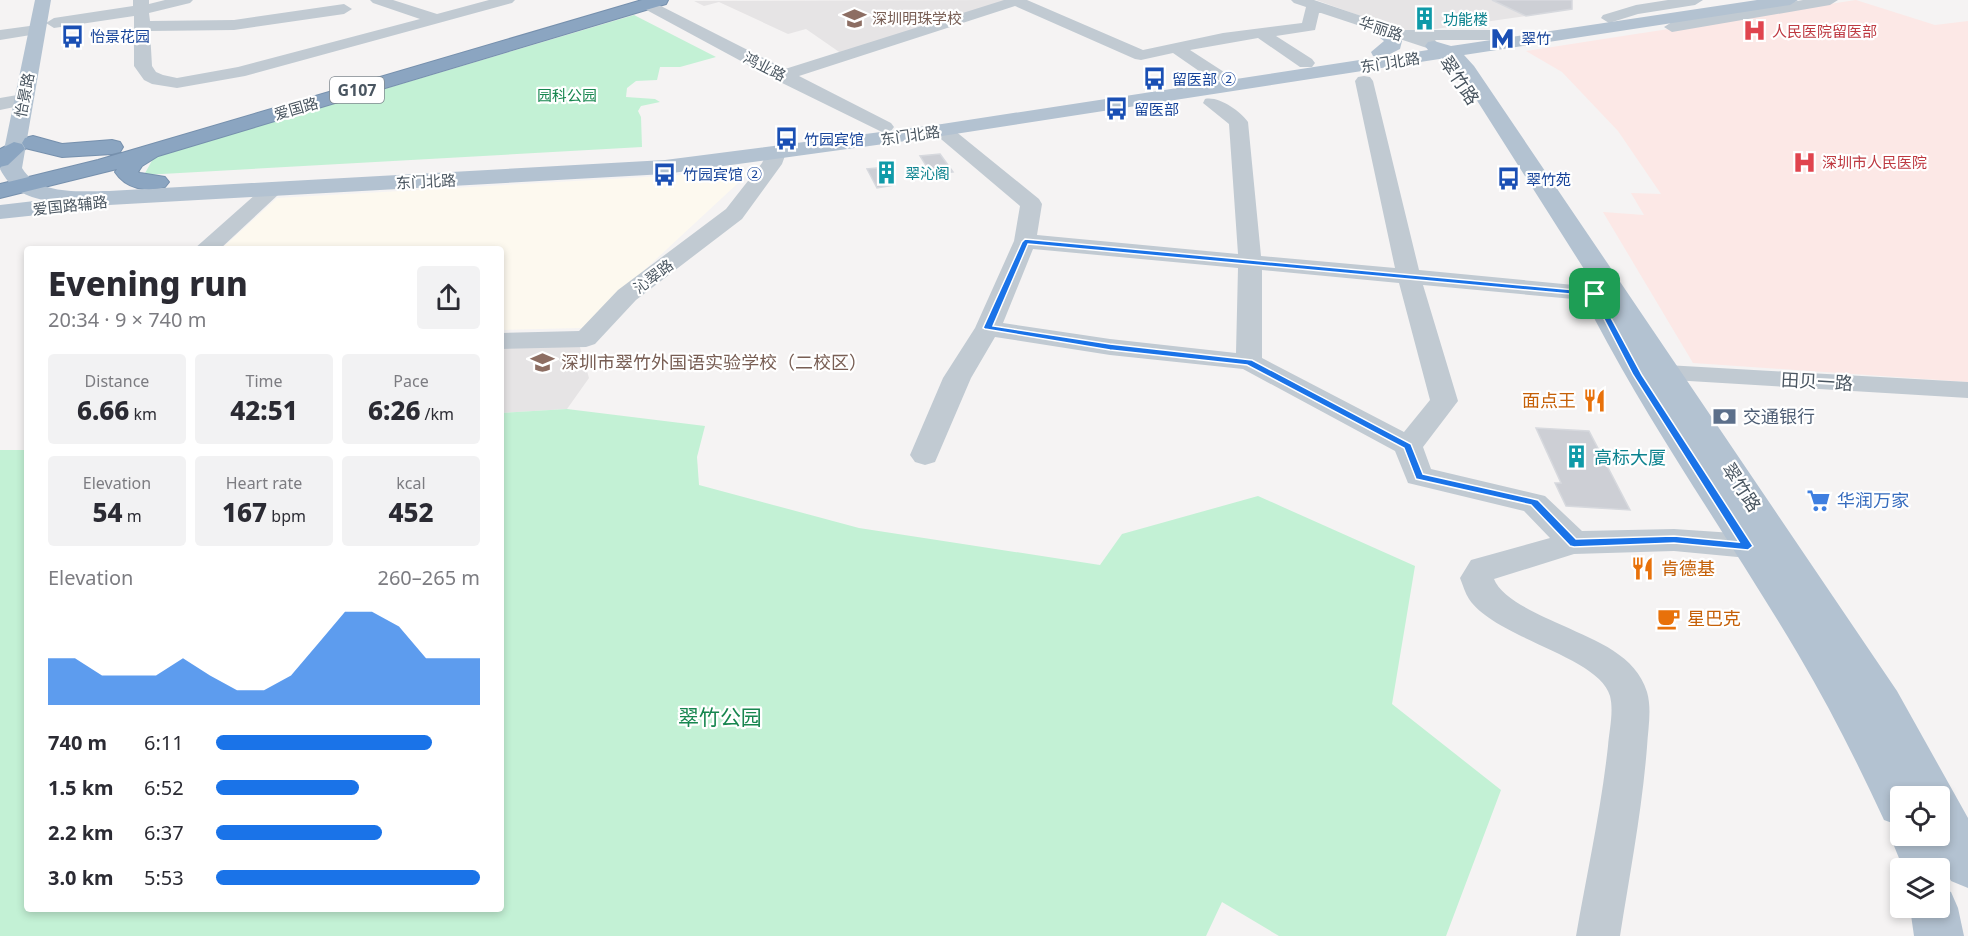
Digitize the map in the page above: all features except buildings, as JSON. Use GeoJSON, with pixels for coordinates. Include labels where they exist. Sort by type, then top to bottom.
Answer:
{"type":"FeatureCollection","features":[{"type":"Feature","properties":{"kind":"highway","name":"爱国路"},"geometry":{"type":"LineString","coordinates":[[20,170],[43,147],[74,151],[132,144],[646,1]]}},
{"type":"Feature","properties":{"kind":"highway","name":"爱国路"},"geometry":{"type":"LineString","coordinates":[[20,170],[154,150],[646,1]]}},
{"type":"Feature","properties":{"kind":"highway"},"geometry":{"type":"LineString","coordinates":[[148,190],[129,177],[126,172],[134,162],[154,150]]}},
{"type":"Feature","properties":{"kind":"main road","name":"怡景路"},"geometry":{"type":"LineString","coordinates":[[20,170],[45,26],[43,0]]}},
{"type":"Feature","properties":{"kind":"main road","name":"怡景路"},"geometry":{"type":"LineString","coordinates":[[20,170],[23,100],[45,26],[58,0]]}},
{"type":"Feature","properties":{"kind":"main road","name":"东门北路"},"geometry":{"type":"LineString","coordinates":[[148,190],[273,190],[665,167],[942,130],[1375,65],[1447,58],[1790,0]]}},
{"type":"Feature","properties":{"kind":"main road","name":"东门北路"},"geometry":{"type":"LineString","coordinates":[[1447,58],[1495,35],[1729,1]]}},
{"type":"Feature","properties":{"kind":"main road"},"geometry":{"type":"LineString","coordinates":[[1375,65],[1394,45],[1391,35],[1378,27]]}},
{"type":"Feature","properties":{"kind":"main road"},"geometry":{"type":"LineString","coordinates":[[1375,65],[1430,68],[1447,58]]}},
{"type":"Feature","properties":{"kind":"main road","name":"翠竹路"},"geometry":{"type":"LineString","coordinates":[[1447,58],[1595,294],[1637,375],[1827,670],[1890,786]]}},
{"type":"Feature","properties":{"kind":"main road","name":"翠竹路"},"geometry":{"type":"LineString","coordinates":[[1447,58],[1464,66],[1882,703],[1928,786]]}},
{"type":"Feature","properties":{"kind":"main road","name":"东门北路"},"geometry":{"type":"LineString","coordinates":[[20,170],[43,193],[63,196],[692,154],[1306,63],[1375,65]]}},
{"type":"Feature","properties":{"kind":"main road","name":"爱国路辅路"},"geometry":{"type":"LineString","coordinates":[[0,212],[148,190]]}},
{"type":"Feature","properties":{"kind":"main road"},"geometry":{"type":"LineString","coordinates":[[1950,829],[1968,866]]}},
{"type":"Feature","properties":{"kind":"main road"},"geometry":{"type":"LineString","coordinates":[[1936,918],[1939,936]]}},
{"type":"Feature","properties":{"kind":"street"},"geometry":{"type":"LineString","coordinates":[[0,35],[141,12],[185,0]]}},
{"type":"Feature","properties":{"kind":"street"},"geometry":{"type":"LineString","coordinates":[[141,12],[234,25],[349,11],[316,0]]}},
{"type":"Feature","properties":{"kind":"street"},"geometry":{"type":"LineString","coordinates":[[378,0],[436,19]]}},
{"type":"Feature","properties":{"kind":"street"},"geometry":{"type":"LineString","coordinates":[[447,0],[475,8]]}},
{"type":"Feature","properties":{"kind":"street"},"geometry":{"type":"LineString","coordinates":[[141,12],[143,66],[150,76],[168,82],[208,79],[507,0]]}},
{"type":"Feature","properties":{"kind":"street"},"geometry":{"type":"LineString","coordinates":[[782,76],[1015,0],[1141,55],[1261,33],[1309,27],[1311,11],[1321,7]]}},
{"type":"Feature","properties":{"kind":"street","name":"华丽路"},"geometry":{"type":"LineString","coordinates":[[1299,0],[1378,27],[1447,58]]}},
{"type":"Feature","properties":{"kind":"street"},"geometry":{"type":"LineString","coordinates":[[1609,18],[1636,10],[1695,0]]}},
{"type":"Feature","properties":{"kind":"street"},"geometry":{"type":"LineString","coordinates":[[1672,27],[1830,0]]}},
{"type":"Feature","properties":{"kind":"street","name":"鸿业路"},"geometry":{"type":"LineString","coordinates":[[646,1],[782,76],[884,127]]}},
{"type":"Feature","properties":{"kind":"street"},"geometry":{"type":"LineString","coordinates":[[206,16],[267,37]]}},
{"type":"Feature","properties":{"kind":"street"},"geometry":{"type":"LineString","coordinates":[[374,22],[394,30]]}},
{"type":"Feature","properties":{"kind":"street"},"geometry":{"type":"LineString","coordinates":[[1378,27],[1426,36],[1495,35]]}},
{"type":"Feature","properties":{"kind":"street"},"geometry":{"type":"LineString","coordinates":[[1261,33],[1306,63]]}},
{"type":"Feature","properties":{"kind":"street"},"geometry":{"type":"LineString","coordinates":[[288,45],[310,53]]}},
{"type":"Feature","properties":{"kind":"street"},"geometry":{"type":"LineString","coordinates":[[1176,48],[1218,76]]}},
{"type":"Feature","properties":{"kind":"street"},"geometry":{"type":"LineString","coordinates":[[1375,65],[1409,277],[1444,401],[1408,446]]}},
{"type":"Feature","properties":{"kind":"street"},"geometry":{"type":"LineString","coordinates":[[0,104],[23,100]]}},
{"type":"Feature","properties":{"kind":"street"},"geometry":{"type":"LineString","coordinates":[[1212,103],[1238,122],[1250,262],[1249,362]]}},
{"type":"Feature","properties":{"kind":"street"},"geometry":{"type":"LineString","coordinates":[[925,455],[957,378],[988,328],[1025,242],[1031,204],[942,130]]}},
{"type":"Feature","properties":{"kind":"street","name":"沁翠路"},"geometry":{"type":"LineString","coordinates":[[504,341],[586,339],[627,295],[734,214],[772,164],[776,153]]}},
{"type":"Feature","properties":{"kind":"street"},"geometry":{"type":"LineString","coordinates":[[209,246],[273,190]]}},
{"type":"Feature","properties":{"kind":"street"},"geometry":{"type":"LineString","coordinates":[[1025,242],[1595,294]]}},
{"type":"Feature","properties":{"kind":"street"},"geometry":{"type":"LineString","coordinates":[[988,328],[1110,347],[1249,362],[1408,446],[1419,476],[1534,503],[1574,543]]}},
{"type":"Feature","properties":{"kind":"street","name":"田贝一路"},"geometry":{"type":"LineString","coordinates":[[1666,373],[1968,390]]}},
{"type":"Feature","properties":{"kind":"street"},"geometry":{"type":"LineString","coordinates":[[1598,936],[1625,771],[1630,713],[1628,692],[1615,673],[1602,660],[1527,624],[1499,607],[1482,592],[1477,578],[1483,569],[1574,543],[1674,540],[1748,546]]}},
{"type":"Feature","properties":{"kind":"shaded area","name":"深圳明珠学校"},"geometry":{"type":"Polygon","coordinates":[[[1006,0],[845,56],[806,29],[788,34],[719,2],[704,6],[694,1],[1006,0]]]}},
{"type":"Feature","properties":{"kind":"shaded area"},"geometry":{"type":"Polygon","coordinates":[[[1316,0],[1494,0],[1526,16],[1408,33],[1316,0]]]}},
{"type":"Feature","properties":{"kind":"shaded area","name":"深圳市人民医院"},"geometry":{"type":"Polygon","coordinates":[[[1856,0],[1935,25],[1968,21],[1968,382],[1693,363],[1603,212],[1644,215],[1631,193],[1661,194],[1618,131],[1562,72],[1526,51],[1856,0]]]}},
{"type":"Feature","properties":{"kind":"shaded area"},"geometry":{"type":"Polygon","coordinates":[[[751,171],[582,328],[504,330],[504,246],[224,246],[277,198],[751,171]]]}},
{"type":"Feature","properties":{"kind":"shaded area","name":"深圳市翠竹外国语实验学校（二校区）"},"geometry":{"type":"Polygon","coordinates":[[[579,344],[589,378],[567,409],[504,413],[504,346],[579,344]]]}},
{"type":"Feature","properties":{"kind":"green space","name":"园科公园"},"geometry":{"type":"Polygon","coordinates":[[[634,15],[716,57],[680,67],[660,67],[657,80],[636,81],[627,88],[626,97],[655,99],[660,102],[641,106],[638,111],[641,117],[642,147],[144,175],[154,157],[634,15]]]}},
{"type":"Feature","properties":{"kind":"green space","name":"翠竹公园"},"geometry":{"type":"Polygon","coordinates":[[[567,409],[705,426],[697,457],[699,485],[859,528],[1100,565],[1122,534],[1258,496],[1415,566],[1392,704],[1501,790],[1446,936],[1279,936],[1222,902],[1206,936],[0,936],[0,450],[24,450],[24,912],[504,912],[504,413],[567,409]]]}},
{"type":"Feature","properties":{"kind":"place","name":"深圳明珠学校"},"geometry":{"type":"Point","coordinates":[854,18]}},
{"type":"Feature","properties":{"kind":"place","name":"功能楼"},"geometry":{"type":"Point","coordinates":[1425,19]}},
{"type":"Feature","properties":{"kind":"place","name":"人民医院留医部"},"geometry":{"type":"Point","coordinates":[1754,31]}},
{"type":"Feature","properties":{"kind":"place","name":"怡景花园"},"geometry":{"type":"Point","coordinates":[72,36]}},
{"type":"Feature","properties":{"kind":"place","name":"翠竹"},"geometry":{"type":"Point","coordinates":[1503,38]}},
{"type":"Feature","properties":{"kind":"place","name":"留医部 ②"},"geometry":{"type":"Point","coordinates":[1154,79]}},
{"type":"Feature","properties":{"kind":"place","name":"留医部"},"geometry":{"type":"Point","coordinates":[1116,109]}},
{"type":"Feature","properties":{"kind":"place","name":"竹园宾馆"},"geometry":{"type":"Point","coordinates":[786,139]}},
{"type":"Feature","properties":{"kind":"place","name":"深圳市人民医院"},"geometry":{"type":"Point","coordinates":[1804,162]}},
{"type":"Feature","properties":{"kind":"place","name":"翠沁阁"},"geometry":{"type":"Point","coordinates":[887,173]}},
{"type":"Feature","properties":{"kind":"place","name":"竹园宾馆 ②"},"geometry":{"type":"Point","coordinates":[665,174]}},
{"type":"Feature","properties":{"kind":"place","name":"翠竹苑"},"geometry":{"type":"Point","coordinates":[1508,179]}},
{"type":"Feature","properties":{"kind":"place","name":"深圳市翠竹外国语实验学校（二校区）"},"geometry":{"type":"Point","coordinates":[543,362]}},
{"type":"Feature","properties":{"kind":"place","name":"面点王"},"geometry":{"type":"Point","coordinates":[1594,400]}},
{"type":"Feature","properties":{"kind":"place","name":"交通银行"},"geometry":{"type":"Point","coordinates":[1725,416]}},
{"type":"Feature","properties":{"kind":"place","name":"高标大厦"},"geometry":{"type":"Point","coordinates":[1576,457]}},
{"type":"Feature","properties":{"kind":"place","name":"华润万家"},"geometry":{"type":"Point","coordinates":[1819,500]}},
{"type":"Feature","properties":{"kind":"place","name":"肯德基"},"geometry":{"type":"Point","coordinates":[1643,568]}},
{"type":"Feature","properties":{"kind":"place","name":"星巴克"},"geometry":{"type":"Point","coordinates":[1669,618]}},
{"type":"Feature","properties":{"kind":"route"},"geometry":{"type":"LineString","coordinates":[[1025,242],[1595,294],[1637,375],[1748,546],[1674,540],[1574,543],[1534,503],[1419,476],[1408,446],[1249,362],[1110,347],[988,328],[1025,242]]}}]}
